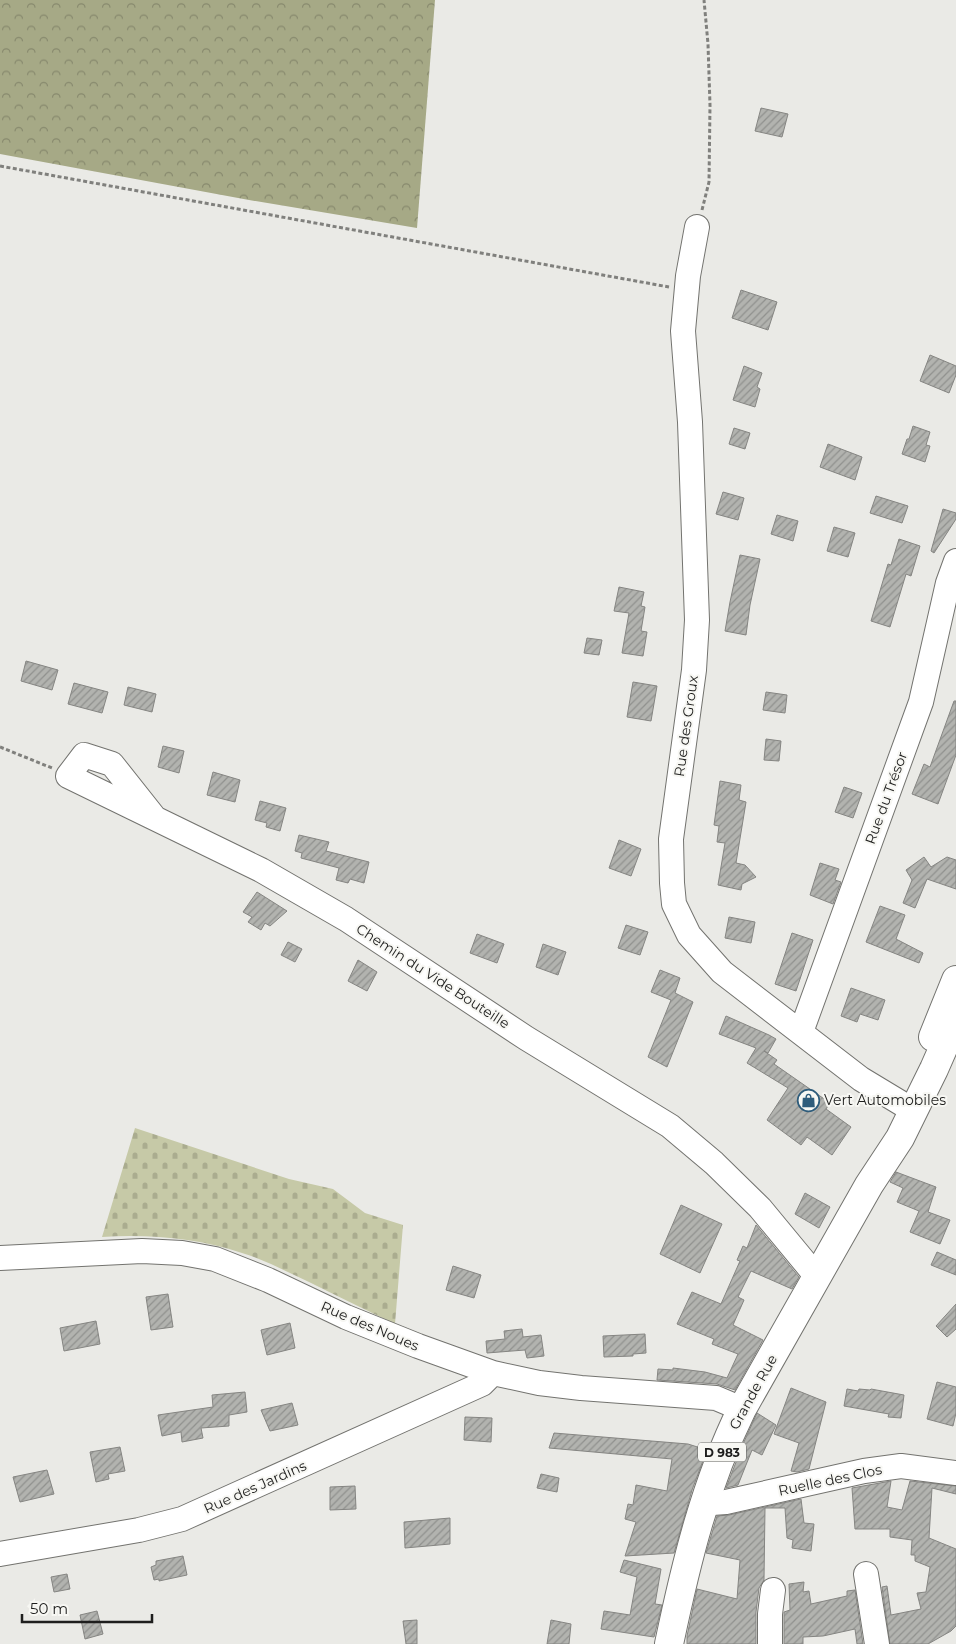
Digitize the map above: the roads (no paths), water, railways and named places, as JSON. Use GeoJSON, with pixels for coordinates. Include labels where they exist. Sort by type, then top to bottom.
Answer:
{"type":"FeatureCollection","features":[{"type":"Feature","properties":{"kind":"main road","name":"Grande Rue"},"geometry":{"type":"LineString","coordinates":[[909,1108],[956,980]]}},
{"type":"Feature","properties":{"kind":"main road","name":"Grande Rue"},"geometry":{"type":"LineString","coordinates":[[669,1644],[704,1502],[726,1442],[742,1409],[869,1185],[956,1019]]}},
{"type":"Feature","properties":{"kind":"street","name":"Rue des Groux"},"geometry":{"type":"LineString","coordinates":[[697,227],[687,290],[683,331],[690,422],[697,620],[694,670],[671,839],[674,904],[689,935],[722,972],[861,1079],[909,1108]]}},
{"type":"Feature","properties":{"kind":"street","name":"Rue du Trésor"},"geometry":{"type":"LineString","coordinates":[[801,1032],[921,702],[948,584],[956,561]]}},
{"type":"Feature","properties":{"kind":"street","name":"Chemin du Vide Bouteille"},"geometry":{"type":"LineString","coordinates":[[68,776],[261,870],[346,919],[526,1038],[670,1126],[714,1162],[760,1208],[817,1277]]}},
{"type":"Feature","properties":{"kind":"street","name":"Rue des Noues"},"geometry":{"type":"LineString","coordinates":[[0,1258],[142,1251],[182,1253],[215,1259],[268,1280],[346,1317],[409,1343],[493,1372],[539,1383],[581,1388],[716,1398],[742,1409]]}},
{"type":"Feature","properties":{"kind":"street","name":"Rue des Jardins"},"geometry":{"type":"LineString","coordinates":[[0,1554],[139,1530],[182,1519],[482,1384],[493,1372]]}},
{"type":"Feature","properties":{"kind":"street","name":"Ruelle des Clos"},"geometry":{"type":"LineString","coordinates":[[704,1502],[726,1502],[864,1471],[901,1466],[956,1474]]}},
{"type":"Feature","properties":{"kind":"street"},"geometry":{"type":"LineString","coordinates":[[866,1574],[877,1644]]}},
{"type":"Feature","properties":{"kind":"street"},"geometry":{"type":"LineString","coordinates":[[770,1644],[770,1614],[773,1590]]}},
{"type":"Feature","properties":{"kind":"place","name":"Vert Automobiles"},"geometry":{"type":"Point","coordinates":[808,1100]}}]}
